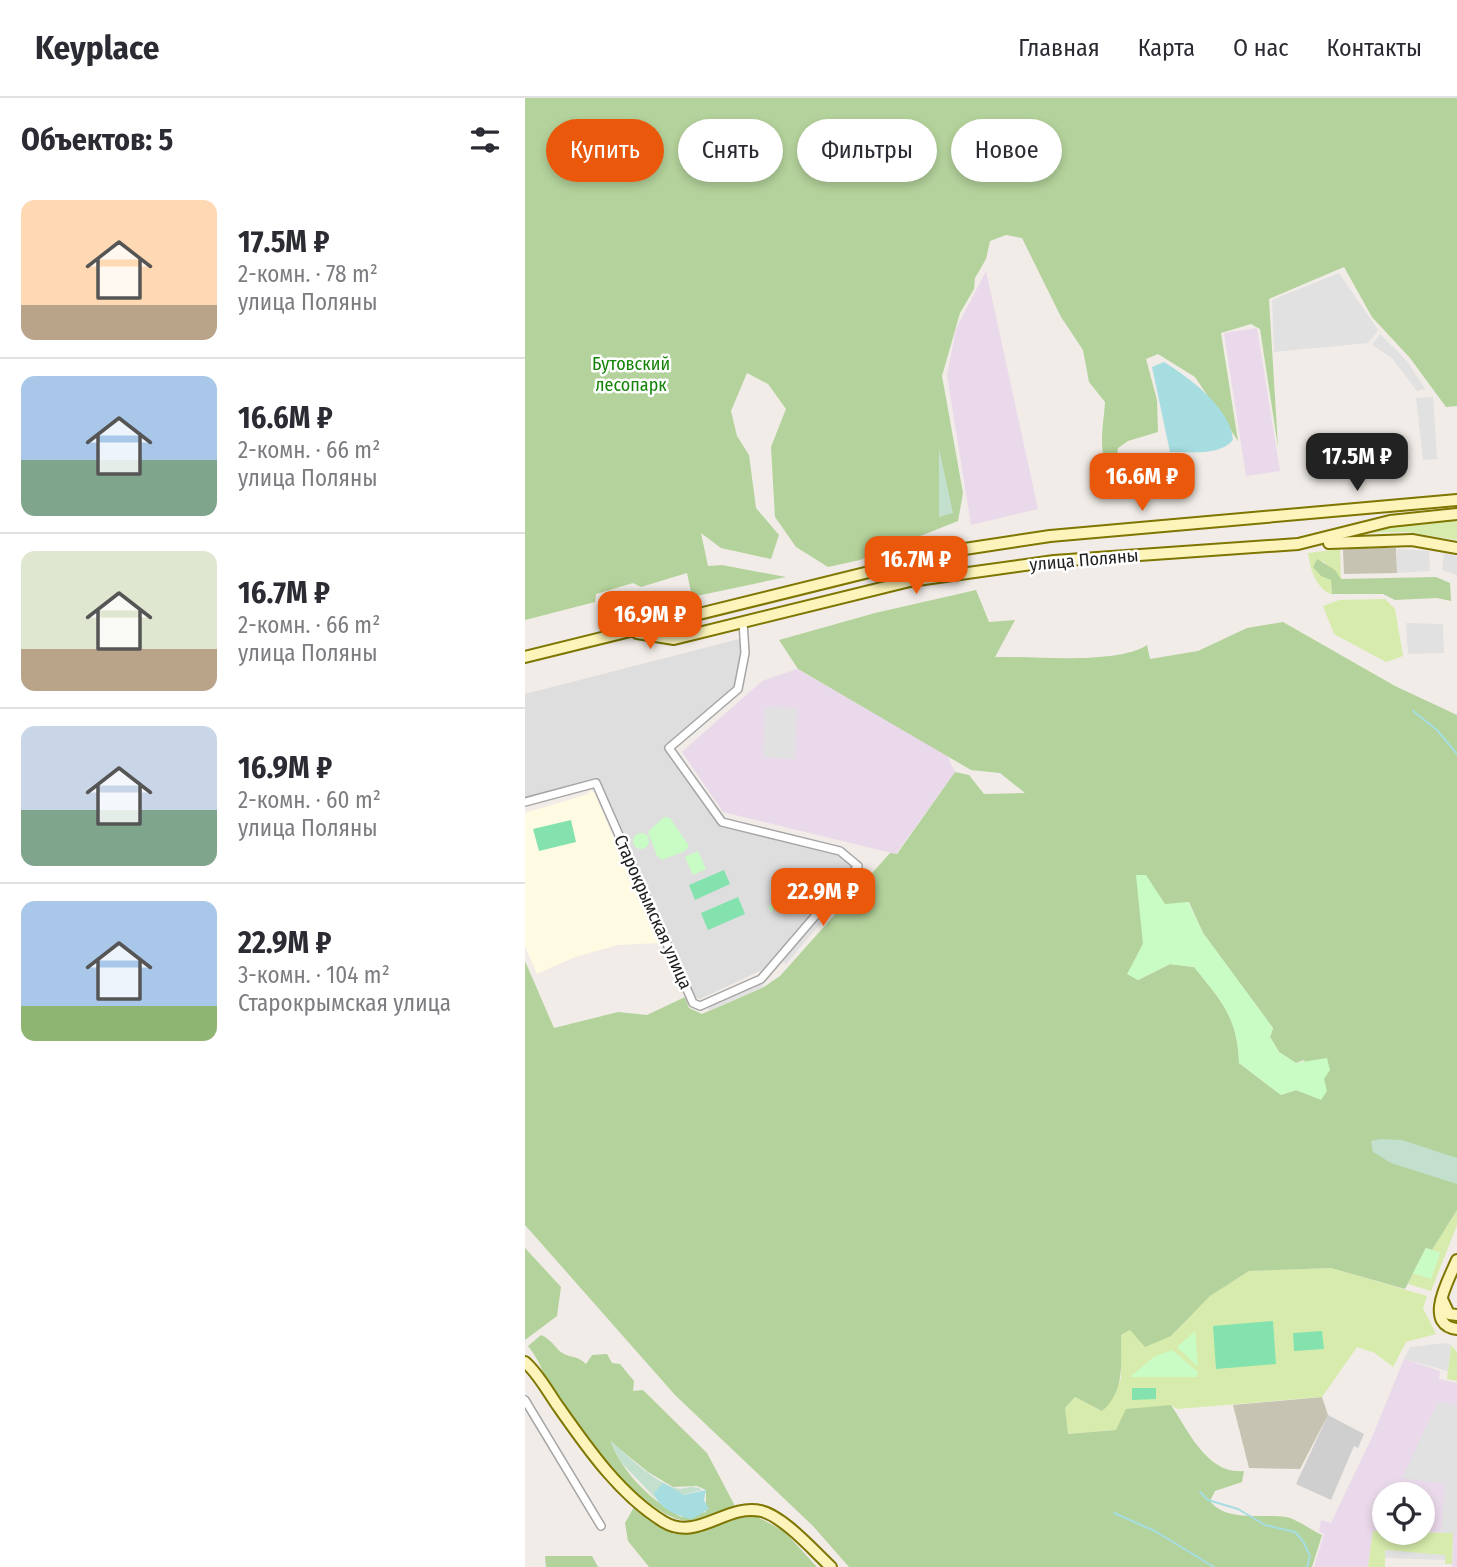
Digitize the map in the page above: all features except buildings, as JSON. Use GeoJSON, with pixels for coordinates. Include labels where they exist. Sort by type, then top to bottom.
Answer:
{"type":"FeatureCollection","features":[{"type":"Feature","properties":{"kind":"main road","name":"улица Поляны"},"geometry":{"type":"LineString","coordinates":[[525,656],[958,550],[1050,536],[1457,499]]}},
{"type":"Feature","properties":{"kind":"main road","name":"улица Поляны"},"geometry":{"type":"LineString","coordinates":[[631,631],[674,639],[910,581],[1054,561],[1298,544],[1390,522],[1457,514]]}},
{"type":"Feature","properties":{"kind":"main road"},"geometry":{"type":"LineString","coordinates":[[1298,544],[1412,540],[1457,548]]}},
{"type":"Feature","properties":{"kind":"main road"},"geometry":{"type":"LineString","coordinates":[[1455,1323],[1439,1313],[1442,1296],[1457,1260]]}},
{"type":"Feature","properties":{"kind":"main road"},"geometry":{"type":"LineString","coordinates":[[525,1362],[585,1445],[622,1487],[663,1522],[686,1529],[742,1511],[761,1511],[782,1522],[831,1567]]}},
{"type":"Feature","properties":{"kind":"street","name":"Старокрымская улица"},"geometry":{"type":"LineString","coordinates":[[525,802],[596,783],[692,1003],[700,1006],[761,979],[858,866],[840,851],[722,822],[669,748],[738,689],[745,653],[744,622]]}},
{"type":"Feature","properties":{"kind":"street"},"geometry":{"type":"LineString","coordinates":[[525,1400],[601,1526]]}},
{"type":"Feature","properties":{"kind":"shaded area"},"geometry":{"type":"Polygon","coordinates":[[[986,271],[1038,509],[971,525],[947,375],[956,329],[986,271]]]}},
{"type":"Feature","properties":{"kind":"shaded area"},"geometry":{"type":"Polygon","coordinates":[[[1339,273],[1378,330],[1368,343],[1274,352],[1272,300],[1339,273]]]}},
{"type":"Feature","properties":{"kind":"shaded area"},"geometry":{"type":"Polygon","coordinates":[[[1257,328],[1280,471],[1246,476],[1224,333],[1257,328]]]}},
{"type":"Feature","properties":{"kind":"shaded area"},"geometry":{"type":"Polygon","coordinates":[[[1380,334],[1407,361],[1425,389],[1417,391],[1392,358],[1372,345],[1380,334]]]}},
{"type":"Feature","properties":{"kind":"shaded area"},"geometry":{"type":"Polygon","coordinates":[[[1433,397],[1437,459],[1423,460],[1416,398],[1433,397]]]}},
{"type":"Feature","properties":{"kind":"shaded area"},"geometry":{"type":"Polygon","coordinates":[[[1409,454],[1409,460],[1320,468],[1319,463],[1409,454]]]}},
{"type":"Feature","properties":{"kind":"shaded area"},"geometry":{"type":"Polygon","coordinates":[[[1396,548],[1397,573],[1344,574],[1343,550],[1396,548]]]}},
{"type":"Feature","properties":{"kind":"shaded area"},"geometry":{"type":"Polygon","coordinates":[[[1397,549],[1429,551],[1430,571],[1397,573],[1397,549]]]}},
{"type":"Feature","properties":{"kind":"shaded area"},"geometry":{"type":"Polygon","coordinates":[[[1444,553],[1457,556],[1457,575],[1442,570],[1444,553]]]}},
{"type":"Feature","properties":{"kind":"shaded area"},"geometry":{"type":"Polygon","coordinates":[[[1406,623],[1443,624],[1444,653],[1408,654],[1406,623]]]}},
{"type":"Feature","properties":{"kind":"shaded area"},"geometry":{"type":"Polygon","coordinates":[[[743,638],[734,693],[667,745],[721,823],[837,851],[852,867],[766,968],[700,999],[695,997],[599,780],[525,799],[525,694],[743,638]]]}},
{"type":"Feature","properties":{"kind":"shaded area"},"geometry":{"type":"Polygon","coordinates":[[[797,669],[947,755],[955,772],[896,854],[723,812],[682,752],[762,681],[797,669]]]}},
{"type":"Feature","properties":{"kind":"shaded area"},"geometry":{"type":"Polygon","coordinates":[[[765,707],[797,708],[795,759],[763,757],[765,707]]]}},
{"type":"Feature","properties":{"kind":"shaded area"},"geometry":{"type":"Polygon","coordinates":[[[590,790],[594,792],[659,943],[618,945],[575,957],[537,974],[525,946],[525,813],[588,794],[590,790]]]}},
{"type":"Feature","properties":{"kind":"shaded area"},"geometry":{"type":"Polygon","coordinates":[[[855,870],[861,876],[786,964],[779,958],[855,870]]]}},
{"type":"Feature","properties":{"kind":"shaded area"},"geometry":{"type":"Polygon","coordinates":[[[761,979],[764,987],[709,1011],[706,1004],[761,979]]]}},
{"type":"Feature","properties":{"kind":"shaded area"},"geometry":{"type":"Polygon","coordinates":[[[1445,1343],[1451,1345],[1448,1371],[1404,1359],[1410,1347],[1445,1343]]]}},
{"type":"Feature","properties":{"kind":"shaded area"},"geometry":{"type":"Polygon","coordinates":[[[1404,1359],[1440,1371],[1439,1379],[1457,1383],[1457,1567],[1452,1567],[1453,1533],[1435,1532],[1435,1482],[1372,1482],[1372,1538],[1368,1567],[1314,1567],[1324,1534],[1319,1531],[1321,1520],[1331,1523],[1373,1435],[1404,1359]]]}},
{"type":"Feature","properties":{"kind":"shaded area"},"geometry":{"type":"Polygon","coordinates":[[[1322,1397],[1328,1415],[1300,1469],[1249,1468],[1233,1405],[1322,1397]]]}},
{"type":"Feature","properties":{"kind":"shaded area"},"geometry":{"type":"Polygon","coordinates":[[[1438,1402],[1457,1405],[1457,1533],[1441,1533],[1445,1484],[1402,1478],[1438,1402]]]}},
{"type":"Feature","properties":{"kind":"shaded area"},"geometry":{"type":"Polygon","coordinates":[[[1328,1415],[1364,1434],[1358,1448],[1354,1446],[1331,1500],[1296,1484],[1328,1415]]]}},
{"type":"Feature","properties":{"kind":"shaded area"},"geometry":{"type":"Polygon","coordinates":[[[1385,1550],[1445,1555],[1445,1560],[1385,1558],[1385,1550]]]}},
{"type":"Feature","properties":{"kind":"green space","name":"Бутовский лесопарк"},"geometry":{"type":"Polygon","coordinates":[[[525,98],[1457,98],[1457,406],[1446,407],[1410,358],[1372,317],[1344,267],[1269,299],[1278,447],[1260,329],[1251,324],[1221,333],[1238,441],[1195,377],[1158,354],[1146,359],[1157,400],[1158,432],[1128,441],[1118,448],[1114,474],[1104,460],[1102,430],[1105,402],[1089,382],[1083,350],[1061,317],[1022,238],[1006,235],[990,241],[986,259],[975,278],[974,289],[960,313],[942,376],[963,493],[958,521],[860,560],[828,567],[796,547],[775,517],[771,447],[786,409],[768,384],[747,373],[731,411],[737,436],[749,455],[756,508],[779,535],[771,559],[721,548],[701,533],[708,566],[722,565],[786,577],[692,597],[687,573],[641,587],[633,583],[596,594],[595,602],[525,620],[525,98]]]}},
{"type":"Feature","properties":{"kind":"green space"},"geometry":{"type":"Polygon","coordinates":[[[939,448],[953,513],[939,517],[939,448]]]}},
{"type":"Feature","properties":{"kind":"green space"},"geometry":{"type":"Polygon","coordinates":[[[1457,517],[1457,540],[1406,532],[1361,533],[1384,525],[1457,517]]]}},
{"type":"Feature","properties":{"kind":"green space"},"geometry":{"type":"Polygon","coordinates":[[[1340,549],[1341,579],[1322,560],[1327,577],[1331,580],[1332,594],[1319,585],[1308,553],[1340,549]]]}},
{"type":"Feature","properties":{"kind":"green space"},"geometry":{"type":"Polygon","coordinates":[[[1317,559],[1335,570],[1341,579],[1436,577],[1450,583],[1451,601],[1437,598],[1395,600],[1383,594],[1332,594],[1331,580],[1321,576],[1313,567],[1317,559]]]}},
{"type":"Feature","properties":{"kind":"green space"},"geometry":{"type":"Polygon","coordinates":[[[976,590],[989,622],[1015,620],[995,657],[1096,657],[1133,651],[1147,645],[1150,659],[1198,651],[1247,628],[1283,622],[1395,686],[1457,715],[1457,1210],[1432,1250],[1426,1248],[1405,1289],[1331,1268],[1249,1271],[1210,1296],[1171,1336],[1145,1347],[1130,1330],[1121,1335],[1120,1376],[1115,1395],[1109,1403],[1102,1411],[1075,1397],[1065,1408],[1068,1434],[1116,1430],[1126,1409],[1171,1405],[1192,1438],[1209,1458],[1219,1466],[1244,1471],[1242,1482],[1215,1491],[1210,1501],[1217,1508],[1235,1515],[1290,1518],[1322,1535],[1312,1567],[849,1567],[813,1526],[675,1395],[525,1225],[525,961],[554,1028],[618,1012],[647,1015],[685,997],[689,1008],[702,1014],[764,987],[780,976],[890,853],[897,854],[955,772],[969,775],[984,794],[1025,793],[1000,773],[971,770],[798,669],[779,640],[875,613],[976,590]],[[1189,902],[1142,913],[1143,944],[1128,974],[1138,980],[1170,964],[1194,967],[1226,1010],[1235,1034],[1239,1063],[1281,1095],[1296,1090],[1321,1099],[1304,1060],[1296,1063],[1279,1052],[1270,1037],[1273,1028],[1203,933],[1189,902]]]}},
{"type":"Feature","properties":{"kind":"green space"},"geometry":{"type":"Polygon","coordinates":[[[1385,599],[1395,609],[1403,656],[1386,662],[1334,634],[1323,606],[1339,600],[1385,599]]]}},
{"type":"Feature","properties":{"kind":"green space"},"geometry":{"type":"Polygon","coordinates":[[[664,817],[670,818],[689,846],[685,851],[662,860],[657,856],[648,832],[664,817]]]}},
{"type":"Feature","properties":{"kind":"green space"},"geometry":{"type":"Polygon","coordinates":[[[571,820],[576,842],[539,851],[533,829],[571,820]]]}},
{"type":"Feature","properties":{"kind":"green space"},"geometry":{"type":"Polygon","coordinates":[[[638,833],[644,833],[649,841],[647,847],[638,849],[633,844],[633,838],[638,833]]]}},
{"type":"Feature","properties":{"kind":"green space"},"geometry":{"type":"Polygon","coordinates":[[[698,851],[706,869],[693,875],[685,857],[698,851]]]}},
{"type":"Feature","properties":{"kind":"green space"},"geometry":{"type":"Polygon","coordinates":[[[724,870],[730,884],[695,900],[689,885],[724,870]]]}},
{"type":"Feature","properties":{"kind":"green space"},"geometry":{"type":"Polygon","coordinates":[[[1136,875],[1146,875],[1165,904],[1188,902],[1203,933],[1273,1028],[1270,1037],[1279,1052],[1296,1063],[1327,1058],[1330,1070],[1324,1079],[1327,1091],[1321,1100],[1296,1090],[1281,1095],[1239,1063],[1235,1034],[1226,1010],[1194,967],[1170,964],[1138,980],[1127,974],[1143,944],[1136,875]]]}},
{"type":"Feature","properties":{"kind":"green space"},"geometry":{"type":"Polygon","coordinates":[[[794,878],[799,882],[772,912],[768,908],[794,878]]]}},
{"type":"Feature","properties":{"kind":"green space"},"geometry":{"type":"Polygon","coordinates":[[[738,897],[745,914],[708,930],[701,913],[738,897]]]}},
{"type":"Feature","properties":{"kind":"green space"},"geometry":{"type":"Polygon","coordinates":[[[1402,1140],[1457,1158],[1457,1184],[1391,1163],[1373,1152],[1371,1141],[1402,1140]]]}},
{"type":"Feature","properties":{"kind":"green space"},"geometry":{"type":"Polygon","coordinates":[[[1457,1210],[1457,1225],[1431,1291],[1408,1284],[1413,1273],[1431,1278],[1440,1253],[1432,1250],[1457,1210]]]}},
{"type":"Feature","properties":{"kind":"green space"},"geometry":{"type":"Polygon","coordinates":[[[525,1248],[561,1287],[557,1316],[525,1340],[525,1248]]]}},
{"type":"Feature","properties":{"kind":"green space"},"geometry":{"type":"Polygon","coordinates":[[[1426,1248],[1440,1253],[1431,1279],[1413,1273],[1426,1248]]]}},
{"type":"Feature","properties":{"kind":"green space"},"geometry":{"type":"Polygon","coordinates":[[[1331,1268],[1427,1296],[1423,1308],[1436,1334],[1406,1342],[1393,1367],[1375,1353],[1357,1347],[1322,1397],[1177,1409],[1171,1405],[1116,1430],[1067,1434],[1065,1408],[1075,1397],[1102,1411],[1121,1379],[1121,1335],[1130,1330],[1171,1336],[1210,1296],[1249,1271],[1331,1268]]]}},
{"type":"Feature","properties":{"kind":"green space"},"geometry":{"type":"Polygon","coordinates":[[[1273,1321],[1276,1364],[1216,1369],[1213,1326],[1273,1321]]]}},
{"type":"Feature","properties":{"kind":"green space"},"geometry":{"type":"Polygon","coordinates":[[[1195,1331],[1198,1367],[1177,1347],[1195,1331]]]}},
{"type":"Feature","properties":{"kind":"green space"},"geometry":{"type":"Polygon","coordinates":[[[1322,1331],[1324,1349],[1294,1351],[1293,1333],[1322,1331]]]}},
{"type":"Feature","properties":{"kind":"green space"},"geometry":{"type":"Polygon","coordinates":[[[541,1335],[564,1354],[578,1358],[586,1364],[592,1355],[607,1354],[612,1363],[620,1364],[634,1381],[633,1391],[643,1390],[707,1453],[735,1506],[690,1521],[672,1517],[652,1505],[610,1466],[572,1420],[528,1346],[541,1335]],[[611,1442],[631,1476],[660,1503],[681,1517],[706,1512],[706,1490],[697,1486],[673,1487],[648,1472],[611,1442]]]}},
{"type":"Feature","properties":{"kind":"green space"},"geometry":{"type":"Polygon","coordinates":[[[1451,1345],[1457,1352],[1457,1381],[1447,1379],[1451,1345]]]}},
{"type":"Feature","properties":{"kind":"green space"},"geometry":{"type":"Polygon","coordinates":[[[1172,1350],[1198,1372],[1197,1377],[1130,1377],[1154,1357],[1172,1350]]]}},
{"type":"Feature","properties":{"kind":"green space"},"geometry":{"type":"Polygon","coordinates":[[[1132,1388],[1156,1388],[1156,1399],[1132,1400],[1132,1388]]]}},
{"type":"Feature","properties":{"kind":"green space"},"geometry":{"type":"Polygon","coordinates":[[[610,1440],[640,1467],[666,1484],[678,1489],[695,1487],[702,1490],[684,1495],[670,1488],[654,1493],[656,1499],[620,1461],[610,1440]]]}},
{"type":"Feature","properties":{"kind":"green space"},"geometry":{"type":"Polygon","coordinates":[[[634,1507],[674,1534],[752,1514],[784,1531],[817,1567],[649,1567],[628,1541],[625,1523],[634,1507]]]}},
{"type":"Feature","properties":{"kind":"green space"},"geometry":{"type":"Polygon","coordinates":[[[1435,1533],[1453,1533],[1452,1564],[1445,1564],[1445,1556],[1385,1550],[1385,1567],[1368,1567],[1372,1538],[1372,1545],[1435,1545],[1435,1533]]]}},
{"type":"Feature","properties":{"kind":"green space"},"geometry":{"type":"Polygon","coordinates":[[[545,1556],[592,1556],[598,1567],[546,1567],[545,1556]]]}},
{"type":"Feature","properties":{"kind":"water"},"geometry":{"type":"Polygon","coordinates":[[[1164,362],[1185,376],[1217,405],[1225,416],[1233,440],[1227,445],[1213,451],[1170,452],[1152,367],[1164,362]]]}},
{"type":"Feature","properties":{"kind":"water"},"geometry":{"type":"Polygon","coordinates":[[[663,1483],[684,1495],[706,1490],[704,1500],[709,1509],[692,1519],[669,1510],[660,1503],[654,1493],[663,1483]]]}},
{"type":"Feature","properties":{"kind":"waterway"},"geometry":{"type":"LineString","coordinates":[[1413,711],[1437,730],[1457,754]]}},
{"type":"Feature","properties":{"kind":"waterway"},"geometry":{"type":"LineString","coordinates":[[1200,1492],[1208,1500],[1238,1509],[1265,1525],[1295,1532],[1310,1556],[1307,1567]]}},
{"type":"Feature","properties":{"kind":"waterway"},"geometry":{"type":"LineString","coordinates":[[1114,1513],[1155,1531],[1214,1567]]}}]}
